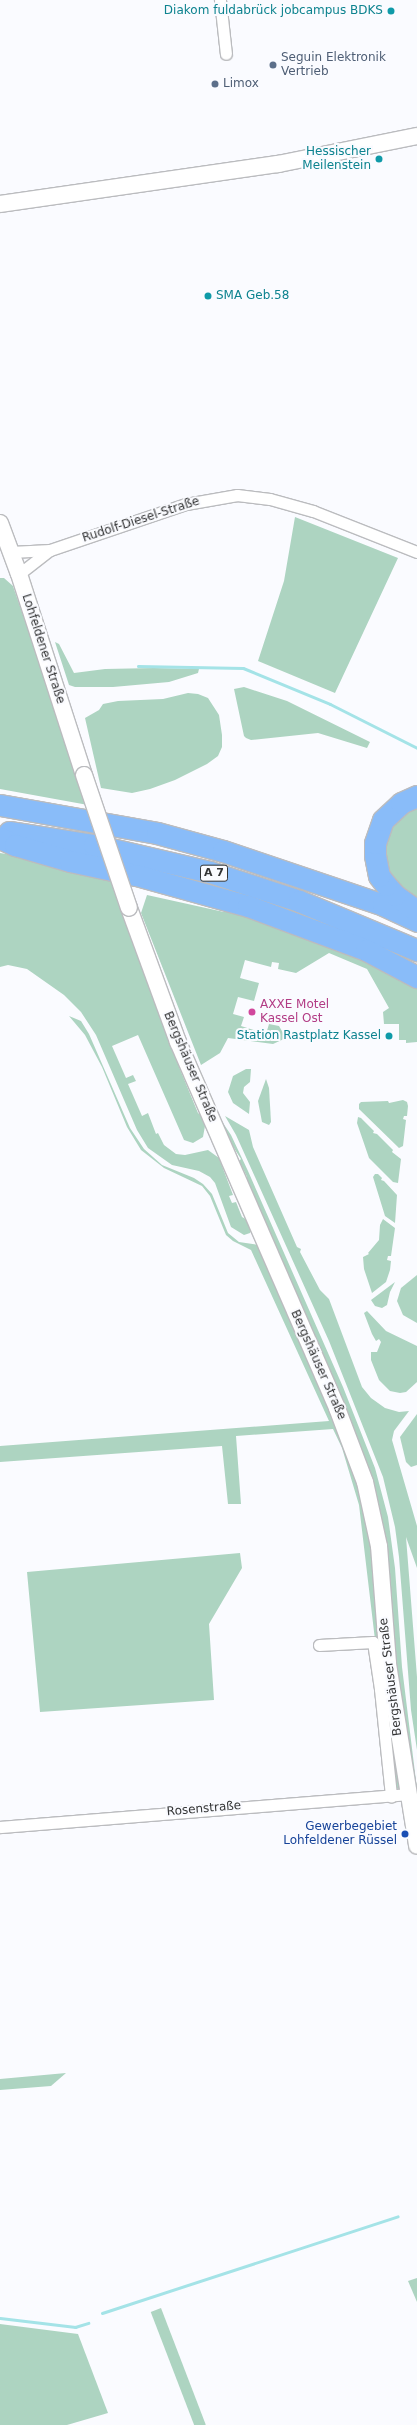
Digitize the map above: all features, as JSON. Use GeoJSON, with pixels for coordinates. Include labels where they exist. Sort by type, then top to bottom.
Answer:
{"type":"FeatureCollection","features":[{"type":"Feature","properties":{"kind":"highway"},"geometry":{"type":"LineString","coordinates":[[417,796],[401,803],[383,820],[375,843],[375,855],[379,876],[395,895],[417,912]]}},
{"type":"Feature","properties":{"kind":"highway","name":"A 7"},"geometry":{"type":"LineString","coordinates":[[0,805],[157,833],[223,851],[383,905],[417,921]]}},
{"type":"Feature","properties":{"kind":"highway","name":"A 7"},"geometry":{"type":"LineString","coordinates":[[0,831],[94,845],[210,872],[299,901],[353,922],[417,950]]}},
{"type":"Feature","properties":{"kind":"highway"},"geometry":{"type":"LineString","coordinates":[[0,838],[15,845],[70,861],[136,875],[248,906],[355,945],[396,964],[417,977]]}},
{"type":"Feature","properties":{"kind":"main road"},"geometry":{"type":"LineString","coordinates":[[0,204],[278,164],[417,136]]}},
{"type":"Feature","properties":{"kind":"main road","name":"Lohfeldener Straße"},"geometry":{"type":"LineString","coordinates":[[0,522],[19,574],[129,908]]}},
{"type":"Feature","properties":{"kind":"main road","name":"Bergshäuser Straße"},"geometry":{"type":"LineString","coordinates":[[129,908],[178,1042],[332,1395],[365,1482],[379,1546],[388,1664],[407,1794],[417,1846]]}},
{"type":"Feature","properties":{"kind":"street"},"geometry":{"type":"LineString","coordinates":[[220,0],[226,54]]}},
{"type":"Feature","properties":{"kind":"street","name":"Rudolf-Diesel-Straße"},"geometry":{"type":"LineString","coordinates":[[11,552],[50,550],[186,504],[237,495],[270,500],[313,511],[417,552]]}},
{"type":"Feature","properties":{"kind":"street","name":"Rudolf-Diesel-Straße"},"geometry":{"type":"LineString","coordinates":[[19,574],[50,550]]}},
{"type":"Feature","properties":{"kind":"street","name":"Bergshäuser Straße"},"geometry":{"type":"LineString","coordinates":[[319,1645],[373,1642],[391,1796]]}},
{"type":"Feature","properties":{"kind":"street","name":"Rosenstraße"},"geometry":{"type":"LineString","coordinates":[[0,1827],[407,1794]]}},
{"type":"Feature","properties":{"kind":"green space"},"geometry":{"type":"Polygon","coordinates":[[[295,517],[398,558],[335,693],[258,661],[284,581],[295,517]]]}},
{"type":"Feature","properties":{"kind":"green space"},"geometry":{"type":"Polygon","coordinates":[[[0,578],[4,578],[13,586],[88,805],[0,789],[0,578]]]}},
{"type":"Feature","properties":{"kind":"green space"},"geometry":{"type":"Polygon","coordinates":[[[55,642],[59,644],[74,673],[105,669],[199,669],[198,673],[169,682],[113,687],[75,687],[69,685],[55,642]]]}},
{"type":"Feature","properties":{"kind":"green space"},"geometry":{"type":"Polygon","coordinates":[[[244,687],[287,701],[370,742],[367,748],[318,733],[251,740],[246,738],[244,736],[234,689],[244,687]]]}},
{"type":"Feature","properties":{"kind":"green space"},"geometry":{"type":"Polygon","coordinates":[[[188,693],[198,694],[208,698],[219,715],[222,747],[218,756],[207,764],[175,780],[150,789],[132,793],[101,788],[85,718],[99,710],[103,704],[118,701],[163,699],[188,693]]]}},
{"type":"Feature","properties":{"kind":"green space"},"geometry":{"type":"Polygon","coordinates":[[[417,803],[417,900],[391,879],[382,853],[391,823],[417,803]]]}},
{"type":"Feature","properties":{"kind":"green space"},"geometry":{"type":"Polygon","coordinates":[[[0,853],[31,858],[56,868],[112,881],[168,1040],[198,1113],[202,1116],[205,1126],[203,1137],[193,1143],[184,1140],[138,1035],[112,1046],[126,1078],[133,1075],[136,1081],[128,1084],[142,1116],[148,1113],[156,1134],[158,1133],[164,1145],[176,1154],[185,1155],[208,1150],[219,1158],[233,1195],[229,1196],[232,1203],[236,1202],[242,1217],[251,1222],[252,1229],[250,1233],[244,1235],[231,1227],[215,1183],[210,1177],[199,1171],[172,1165],[148,1148],[137,1130],[96,1035],[81,1012],[64,995],[27,969],[8,965],[0,967],[0,853]]]}},
{"type":"Feature","properties":{"kind":"green space"},"geometry":{"type":"Polygon","coordinates":[[[147,895],[224,912],[231,908],[339,948],[417,985],[417,1042],[406,1043],[406,1040],[399,1040],[399,1024],[384,1024],[383,1012],[389,1008],[367,969],[329,953],[296,973],[278,969],[279,963],[272,962],[271,967],[245,960],[240,978],[259,983],[254,1001],[238,997],[233,1014],[244,1017],[241,1026],[266,1034],[269,1024],[279,1026],[286,1038],[273,1044],[228,1038],[220,1053],[201,1065],[141,913],[147,895]]]}},
{"type":"Feature","properties":{"kind":"green space"},"geometry":{"type":"Polygon","coordinates":[[[69,1016],[81,1021],[89,1034],[130,1128],[144,1149],[162,1165],[194,1178],[203,1184],[212,1194],[228,1233],[239,1242],[259,1245],[289,1309],[368,1506],[400,1788],[398,1789],[392,1783],[359,1505],[342,1448],[333,1429],[236,1436],[241,1504],[228,1504],[222,1446],[0,1462],[0,1446],[329,1421],[251,1250],[233,1241],[226,1235],[210,1196],[202,1186],[164,1168],[141,1150],[127,1127],[102,1067],[85,1035],[69,1016]]]}},
{"type":"Feature","properties":{"kind":"green space"},"geometry":{"type":"Polygon","coordinates":[[[246,1069],[251,1069],[250,1082],[244,1087],[243,1093],[250,1102],[249,1114],[233,1103],[228,1092],[233,1076],[246,1069]]]}},
{"type":"Feature","properties":{"kind":"green space"},"geometry":{"type":"Polygon","coordinates":[[[266,1079],[269,1088],[271,1122],[269,1125],[262,1122],[258,1101],[266,1079]]]}},
{"type":"Feature","properties":{"kind":"green space"},"geometry":{"type":"Polygon","coordinates":[[[403,1100],[407,1102],[408,1106],[407,1116],[404,1116],[403,1119],[406,1120],[403,1146],[399,1148],[359,1109],[359,1104],[361,1102],[388,1101],[389,1103],[403,1100]]]}},
{"type":"Feature","properties":{"kind":"green space"},"geometry":{"type":"Polygon","coordinates":[[[225,1116],[249,1130],[253,1147],[297,1247],[301,1249],[300,1252],[320,1290],[329,1299],[362,1387],[371,1398],[385,1408],[399,1412],[409,1411],[394,1431],[392,1440],[417,1526],[417,1568],[406,1537],[417,1677],[417,1750],[411,1710],[399,1557],[395,1527],[383,1477],[329,1341],[236,1135],[225,1116]]]}},
{"type":"Feature","properties":{"kind":"green space"},"geometry":{"type":"Polygon","coordinates":[[[219,1117],[231,1135],[248,1171],[343,1387],[375,1468],[388,1517],[395,1568],[402,1667],[417,1789],[397,1702],[386,1552],[245,1178],[247,1177],[239,1161],[241,1159],[232,1145],[230,1146],[219,1117]]]}},
{"type":"Feature","properties":{"kind":"green space"},"geometry":{"type":"Polygon","coordinates":[[[358,1117],[361,1118],[374,1131],[373,1133],[377,1134],[393,1150],[392,1152],[401,1159],[398,1183],[393,1182],[369,1158],[357,1123],[358,1117]]]}},
{"type":"Feature","properties":{"kind":"green space"},"geometry":{"type":"Polygon","coordinates":[[[375,1174],[378,1174],[382,1178],[381,1180],[384,1181],[397,1195],[395,1223],[385,1216],[373,1177],[375,1174]]]}},
{"type":"Feature","properties":{"kind":"green space"},"geometry":{"type":"Polygon","coordinates":[[[383,1219],[395,1228],[391,1256],[388,1256],[387,1260],[391,1261],[390,1270],[386,1282],[372,1293],[364,1269],[363,1257],[369,1254],[368,1253],[379,1240],[380,1225],[383,1219]]]}},
{"type":"Feature","properties":{"kind":"green space"},"geometry":{"type":"Polygon","coordinates":[[[417,1275],[417,1323],[403,1315],[397,1301],[401,1288],[417,1275]]]}},
{"type":"Feature","properties":{"kind":"green space"},"geometry":{"type":"Polygon","coordinates":[[[395,1282],[390,1292],[387,1305],[382,1308],[375,1306],[371,1300],[395,1282]]]}},
{"type":"Feature","properties":{"kind":"green space"},"geometry":{"type":"Polygon","coordinates":[[[367,1311],[386,1331],[417,1346],[417,1382],[406,1392],[400,1393],[390,1391],[379,1380],[371,1360],[371,1352],[377,1352],[381,1342],[379,1339],[376,1341],[372,1334],[364,1313],[367,1311]]]}},
{"type":"Feature","properties":{"kind":"green space"},"geometry":{"type":"Polygon","coordinates":[[[417,1414],[417,1465],[411,1467],[406,1462],[400,1437],[417,1414]]]}},
{"type":"Feature","properties":{"kind":"green space"},"geometry":{"type":"Polygon","coordinates":[[[240,1553],[242,1568],[209,1624],[214,1700],[40,1712],[27,1572],[240,1553]]]}},
{"type":"Feature","properties":{"kind":"green space"},"geometry":{"type":"Polygon","coordinates":[[[66,2073],[51,2086],[0,2090],[0,2079],[66,2073]]]}},
{"type":"Feature","properties":{"kind":"green space"},"geometry":{"type":"Polygon","coordinates":[[[417,2278],[417,2302],[408,2281],[417,2278]]]}},
{"type":"Feature","properties":{"kind":"green space"},"geometry":{"type":"Polygon","coordinates":[[[161,2308],[206,2425],[194,2425],[151,2312],[161,2308]]]}},
{"type":"Feature","properties":{"kind":"green space"},"geometry":{"type":"Polygon","coordinates":[[[0,2324],[78,2334],[108,2413],[67,2425],[0,2425],[0,2324]]]}},
{"type":"Feature","properties":{"kind":"waterway"},"geometry":{"type":"LineString","coordinates":[[138,666],[243,668],[330,704],[417,748]]}},
{"type":"Feature","properties":{"kind":"waterway"},"geometry":{"type":"LineString","coordinates":[[102,2313],[398,2216]]}},
{"type":"Feature","properties":{"kind":"waterway"},"geometry":{"type":"LineString","coordinates":[[0,2318],[75,2327],[88,2323]]}},
{"type":"Feature","properties":{"kind":"place","name":"Diakom fuldabrück jobcampus BDKS"},"geometry":{"type":"Point","coordinates":[391,11]}},
{"type":"Feature","properties":{"kind":"place","name":"Seguin Elektronik Vertrieb"},"geometry":{"type":"Point","coordinates":[273,65]}},
{"type":"Feature","properties":{"kind":"place","name":"Limox"},"geometry":{"type":"Point","coordinates":[215,84]}},
{"type":"Feature","properties":{"kind":"place","name":"Hessischer Meilenstein"},"geometry":{"type":"Point","coordinates":[379,159]}},
{"type":"Feature","properties":{"kind":"place","name":"SMA Geb.58"},"geometry":{"type":"Point","coordinates":[208,296]}},
{"type":"Feature","properties":{"kind":"place","name":"AXXE Motel Kassel Ost"},"geometry":{"type":"Point","coordinates":[252,1012]}},
{"type":"Feature","properties":{"kind":"place","name":"Station Rastplatz Kassel"},"geometry":{"type":"Point","coordinates":[389,1036]}},
{"type":"Feature","properties":{"kind":"place","name":"Gewerbegebiet Lohfeldener Rüssel"},"geometry":{"type":"Point","coordinates":[405,1834]}}]}
